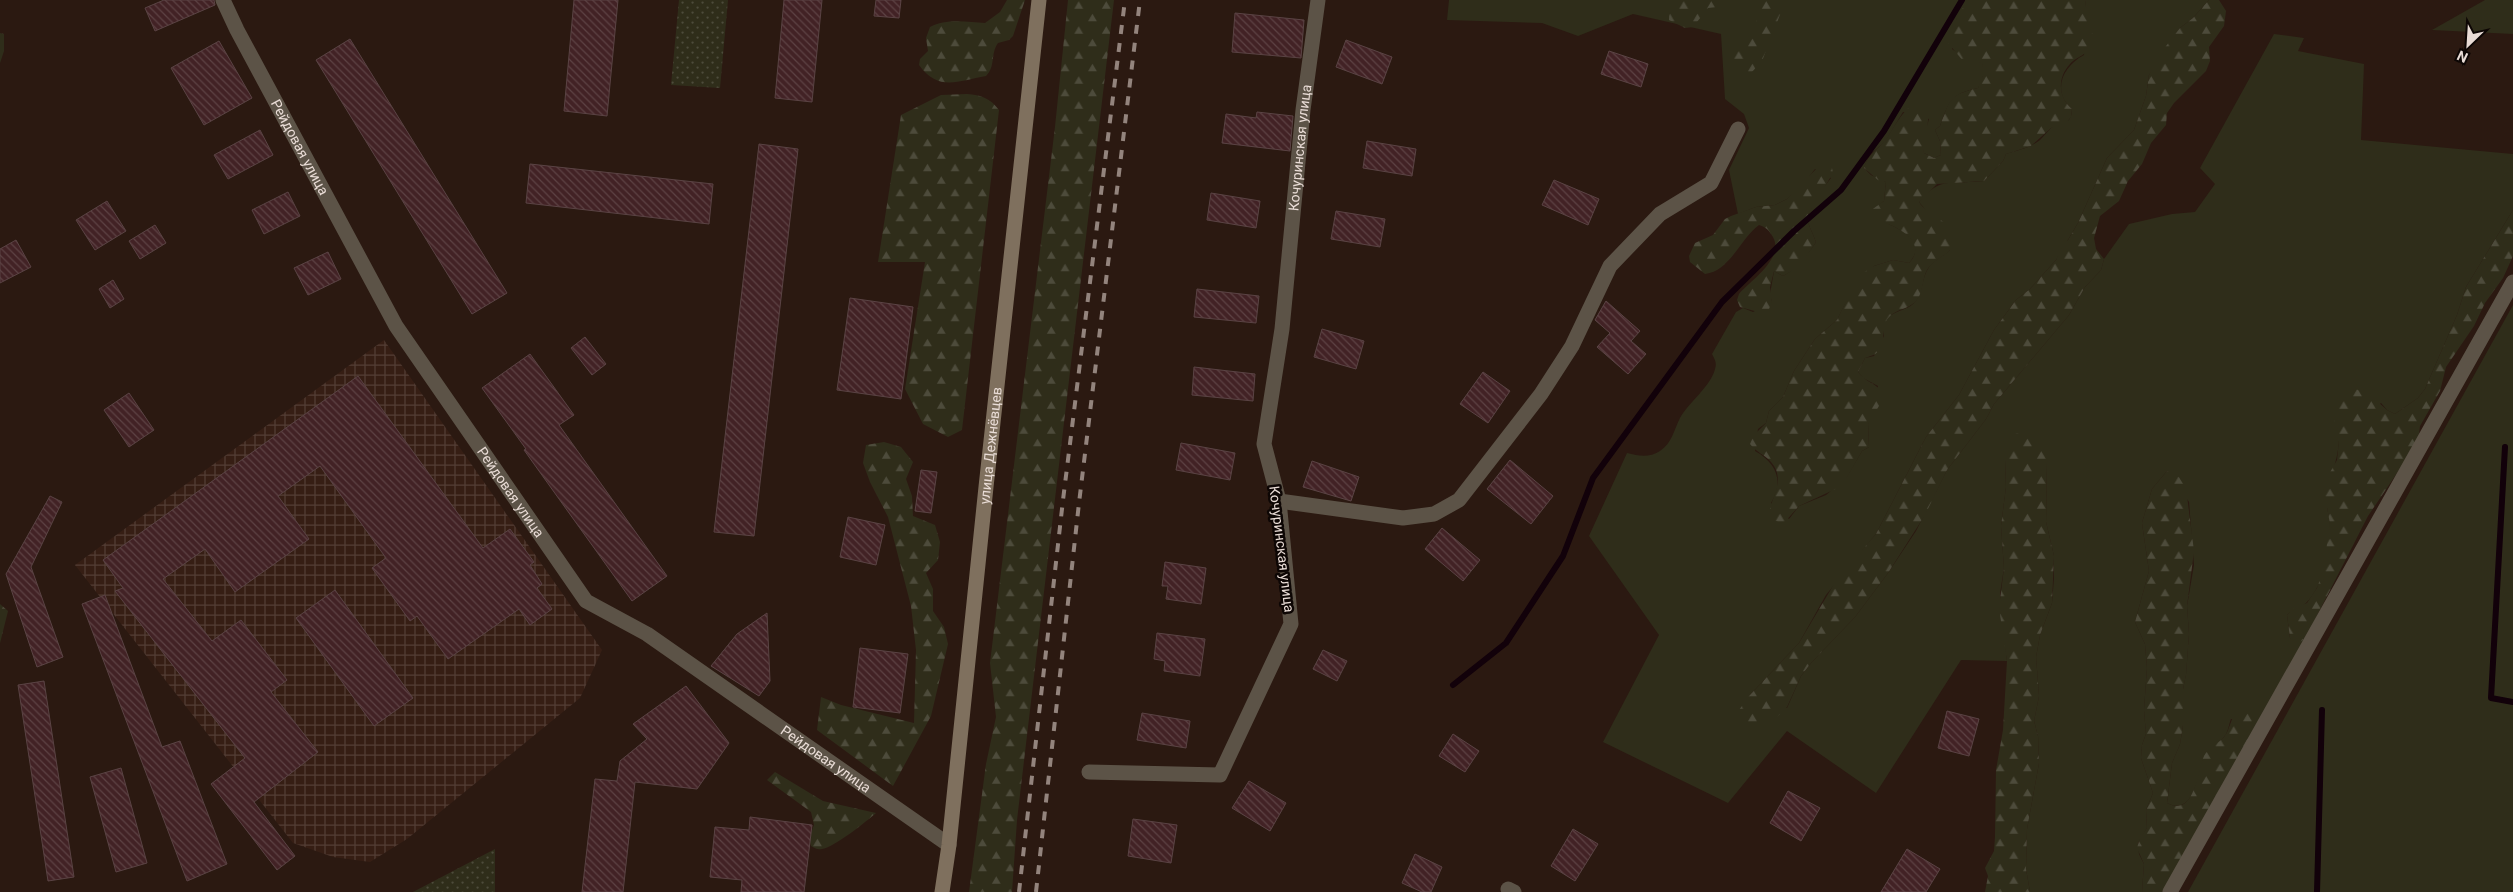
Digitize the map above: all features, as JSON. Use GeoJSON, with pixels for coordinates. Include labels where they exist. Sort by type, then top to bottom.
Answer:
{"type":"FeatureCollection","features":[{"type":"Feature","properties":{"kind":"main road","name":"улица Дежнёвцев"},"geometry":{"type":"LineString","coordinates":[[942,892],[950,844],[986,478],[1039,0]]}},
{"type":"Feature","properties":{"kind":"street","name":"Рейдовая улица"},"geometry":{"type":"LineString","coordinates":[[224,0],[237,30],[396,326],[586,601],[647,634],[950,844]]}},
{"type":"Feature","properties":{"kind":"street","name":"Кочуринская улица"},"geometry":{"type":"LineString","coordinates":[[1090,772],[1220,775],[1291,624],[1279,501],[1264,444],[1282,329],[1304,110],[1318,0]]}},
{"type":"Feature","properties":{"kind":"street"},"geometry":{"type":"LineString","coordinates":[[1279,501],[1402,518],[1434,514],[1459,500],[1541,394],[1572,346],[1610,266],[1660,214],[1711,183],[1738,129]]}},
{"type":"Feature","properties":{"kind":"street"},"geometry":{"type":"LineString","coordinates":[[2170,892],[2513,282]]}},
{"type":"Feature","properties":{"kind":"shaded area"},"geometry":{"type":"Polygon","coordinates":[[[384,340],[602,650],[580,698],[407,839],[370,862],[333,857],[293,843],[75,565],[384,340]]]}},
{"type":"Feature","properties":{"kind":"green space"},"geometry":{"type":"Polygon","coordinates":[[[679,0],[728,0],[720,88],[671,85],[679,0]]]}},
{"type":"Feature","properties":{"kind":"green space"},"geometry":{"type":"Polygon","coordinates":[[[1007,0],[1025,0],[1013,36],[1009,40],[998,43],[994,51],[991,68],[986,76],[957,82],[941,82],[926,73],[919,65],[920,59],[928,51],[926,38],[930,27],[943,22],[985,23],[1000,12],[1007,0]]]}},
{"type":"Feature","properties":{"kind":"green space"},"geometry":{"type":"Polygon","coordinates":[[[1068,0],[1114,0],[1017,820],[1012,892],[969,892],[986,764],[996,717],[990,663],[1055,127],[1068,0]]]}},
{"type":"Feature","properties":{"kind":"green space"},"geometry":{"type":"Polygon","coordinates":[[[1449,0],[1974,0],[1957,18],[1952,49],[1971,62],[1982,63],[1983,76],[1978,88],[1962,93],[1952,100],[1940,126],[1935,130],[1940,141],[1941,155],[1934,158],[1924,153],[1924,135],[1929,119],[1903,112],[1885,142],[1869,155],[1864,168],[1871,175],[1886,182],[1884,201],[1877,207],[1882,221],[1910,237],[1916,248],[1914,255],[1909,263],[1893,260],[1874,266],[1845,304],[1837,320],[1815,339],[1794,371],[1783,397],[1769,411],[1766,423],[1758,429],[1755,451],[1769,461],[1776,474],[1777,488],[1771,503],[1789,519],[1799,506],[1826,495],[1846,478],[1862,451],[1869,447],[1868,424],[1878,386],[1863,378],[1858,372],[1865,358],[1874,356],[1884,336],[1884,322],[1888,317],[1914,303],[1919,294],[1926,271],[1934,262],[1950,250],[1943,223],[1929,214],[1919,202],[1934,188],[1941,185],[1984,181],[2003,161],[2006,154],[2032,145],[2040,140],[2051,128],[2068,121],[2072,109],[2062,95],[2062,79],[2070,66],[2084,55],[2086,0],[2209,0],[2193,18],[2180,28],[2149,75],[2146,96],[2134,130],[2107,158],[2078,223],[2056,260],[2030,289],[2016,300],[1994,330],[1959,395],[1926,437],[1876,534],[1826,595],[1799,643],[1749,696],[1787,708],[1801,676],[1855,617],[1888,573],[1916,531],[1947,470],[1986,419],[1994,404],[2069,315],[2085,287],[2101,270],[2104,259],[2129,224],[2172,214],[2195,212],[2215,184],[2200,168],[2274,34],[2304,38],[2298,51],[2364,64],[2361,140],[2513,154],[2513,210],[2466,287],[2457,315],[2425,389],[2418,398],[2395,414],[2387,410],[2381,403],[2339,441],[2327,497],[2330,534],[2325,566],[2318,586],[2306,603],[2287,615],[2290,638],[2305,639],[2256,728],[2231,719],[2225,735],[2205,756],[2193,793],[2183,804],[2176,806],[2167,803],[2172,763],[2180,744],[2183,725],[2183,689],[2189,634],[2187,606],[2194,565],[2189,502],[2167,471],[2152,489],[2142,523],[2149,571],[2135,622],[2145,644],[2147,668],[2144,710],[2146,734],[2142,745],[2141,758],[2153,793],[2146,810],[2147,828],[2138,843],[2139,854],[2144,864],[2142,892],[2030,892],[2026,869],[2027,829],[2039,763],[2038,736],[2034,721],[2039,696],[2036,657],[2040,635],[2052,603],[2054,578],[2054,556],[2046,522],[2047,461],[2005,459],[2006,487],[2001,526],[2004,568],[2000,594],[2007,661],[1961,660],[1876,793],[1787,731],[1728,803],[1603,742],[1659,635],[1589,536],[1627,453],[1648,456],[1664,448],[1684,412],[1705,388],[1713,375],[1716,365],[1712,354],[1736,312],[1743,308],[1753,312],[1772,302],[1770,294],[1774,271],[1783,276],[1788,273],[1801,261],[1816,242],[1806,218],[1820,192],[1831,178],[1815,169],[1803,185],[1787,199],[1775,205],[1756,207],[1738,214],[1729,170],[1749,128],[1744,114],[1725,99],[1721,34],[1633,14],[1578,36],[1542,23],[1447,20],[1449,0]]]}},
{"type":"Feature","properties":{"kind":"green space"},"geometry":{"type":"Polygon","coordinates":[[[1670,0],[1722,0],[1717,7],[1708,8],[1693,27],[1685,28],[1669,20],[1670,0]]]}},
{"type":"Feature","properties":{"kind":"green space"},"geometry":{"type":"Polygon","coordinates":[[[1760,0],[1782,0],[1783,7],[1762,61],[1751,73],[1743,77],[1732,69],[1727,58],[1731,50],[1744,42],[1753,30],[1760,8],[1760,0]]]}},
{"type":"Feature","properties":{"kind":"green space"},"geometry":{"type":"Polygon","coordinates":[[[1971,0],[2086,0],[2093,37],[2092,42],[2086,53],[2073,61],[2066,69],[2061,81],[2064,99],[2072,109],[2071,117],[2066,123],[2051,128],[2031,146],[2006,154],[2003,161],[1984,181],[1937,184],[1919,202],[1953,231],[1953,246],[1929,267],[1920,294],[1915,302],[1889,317],[1883,329],[1883,346],[1875,354],[1865,358],[1858,372],[1883,393],[1882,401],[1868,424],[1869,447],[1862,451],[1842,486],[1799,506],[1783,524],[1774,520],[1769,513],[1778,481],[1775,468],[1769,460],[1750,444],[1753,436],[1766,423],[1769,411],[1783,397],[1794,371],[1815,339],[1837,320],[1858,276],[1874,266],[1893,260],[1909,263],[1914,255],[1915,247],[1906,234],[1890,225],[1873,220],[1870,211],[1884,201],[1886,182],[1878,180],[1864,168],[1870,156],[1885,141],[1903,114],[1915,104],[1921,105],[1928,115],[1924,153],[1934,158],[1941,155],[1940,141],[1935,130],[1940,126],[1949,104],[1955,96],[1978,88],[1983,75],[1982,63],[1964,62],[1948,43],[1959,12],[1971,0]]]}},
{"type":"Feature","properties":{"kind":"green space"},"geometry":{"type":"Polygon","coordinates":[[[2209,0],[2219,0],[2226,11],[2224,26],[2209,47],[2210,61],[2206,71],[2174,103],[2167,113],[2166,125],[2151,143],[2142,164],[2128,181],[2119,201],[2100,216],[2094,238],[2096,249],[2104,259],[2101,270],[2085,287],[2069,315],[1994,404],[1986,419],[1947,470],[1925,515],[1888,573],[1855,617],[1801,676],[1787,707],[1775,719],[1760,727],[1744,728],[1739,710],[1749,696],[1799,643],[1837,579],[1876,534],[1926,437],[1959,395],[1994,330],[2016,300],[2030,289],[2056,260],[2063,244],[2068,240],[2078,223],[2107,158],[2134,130],[2146,96],[2149,75],[2156,59],[2180,28],[2193,18],[2209,0]]]}},
{"type":"Feature","properties":{"kind":"green space"},"geometry":{"type":"Polygon","coordinates":[[[2485,0],[2513,0],[2513,34],[2432,30],[2485,0]]]}},
{"type":"Feature","properties":{"kind":"green space"},"geometry":{"type":"Polygon","coordinates":[[[0,33],[4,34],[4,51],[0,63],[0,33]]]}},
{"type":"Feature","properties":{"kind":"green space"},"geometry":{"type":"Polygon","coordinates":[[[967,94],[985,98],[999,110],[962,430],[948,437],[923,424],[905,389],[925,262],[878,262],[901,115],[941,95],[967,94]]]}},
{"type":"Feature","properties":{"kind":"green space"},"geometry":{"type":"Polygon","coordinates":[[[1820,165],[1832,168],[1833,173],[1806,218],[1816,242],[1802,261],[1789,273],[1783,276],[1774,271],[1770,287],[1772,302],[1769,309],[1762,313],[1740,307],[1737,300],[1739,294],[1759,275],[1772,259],[1775,251],[1775,242],[1770,232],[1759,225],[1728,261],[1714,272],[1705,274],[1690,262],[1689,256],[1695,243],[1713,235],[1725,219],[1731,216],[1756,207],[1775,205],[1787,199],[1820,165]]]}},
{"type":"Feature","properties":{"kind":"green space"},"geometry":{"type":"Polygon","coordinates":[[[2513,210],[2513,256],[2503,278],[2485,303],[2474,326],[2446,367],[2440,391],[2420,426],[2418,442],[2368,516],[2305,639],[2298,643],[2290,638],[2287,615],[2293,609],[2307,603],[2317,588],[2323,571],[2330,524],[2323,485],[2337,460],[2339,441],[2334,423],[2339,402],[2352,388],[2368,393],[2387,410],[2395,414],[2418,398],[2425,389],[2457,315],[2466,287],[2513,210]]]}},
{"type":"Feature","properties":{"kind":"green space"},"geometry":{"type":"Polygon","coordinates":[[[2513,305],[2513,892],[2188,892],[2513,305]]]}},
{"type":"Feature","properties":{"kind":"green space"},"geometry":{"type":"Polygon","coordinates":[[[2028,432],[2038,438],[2047,461],[2046,522],[2054,556],[2052,603],[2040,635],[2036,657],[2039,696],[2034,721],[2038,736],[2039,763],[2027,829],[2026,869],[2030,892],[1985,892],[1988,876],[1985,868],[1994,851],[1996,770],[2003,730],[2007,661],[1999,608],[2004,568],[2001,526],[2006,487],[2005,459],[2008,445],[2015,434],[2028,432]]]}},
{"type":"Feature","properties":{"kind":"green space"},"geometry":{"type":"Polygon","coordinates":[[[884,442],[901,447],[913,462],[906,479],[912,496],[913,516],[935,525],[940,542],[938,560],[926,573],[933,589],[933,611],[944,627],[948,644],[931,716],[893,786],[817,730],[821,697],[841,705],[914,723],[916,650],[911,606],[888,517],[870,482],[863,463],[866,445],[884,442]]]}},
{"type":"Feature","properties":{"kind":"green space"},"geometry":{"type":"Polygon","coordinates":[[[2167,471],[2179,477],[2186,488],[2194,551],[2187,606],[2189,634],[2183,689],[2183,725],[2180,744],[2172,763],[2167,803],[2176,806],[2184,804],[2189,799],[2204,756],[2224,737],[2233,717],[2239,711],[2251,714],[2256,728],[2167,892],[2142,892],[2144,864],[2137,848],[2140,838],[2147,828],[2146,810],[2153,793],[2141,758],[2142,745],[2146,734],[2144,710],[2147,668],[2145,644],[2135,622],[2149,571],[2142,523],[2152,489],[2167,471]]]}},
{"type":"Feature","properties":{"kind":"green space"},"geometry":{"type":"Polygon","coordinates":[[[0,604],[8,611],[0,643],[0,604]]]}},
{"type":"Feature","properties":{"kind":"green space"},"geometry":{"type":"Polygon","coordinates":[[[775,772],[823,801],[876,813],[834,844],[822,849],[816,849],[811,846],[809,838],[814,825],[811,812],[767,780],[775,772]]]}},
{"type":"Feature","properties":{"kind":"green space"},"geometry":{"type":"Polygon","coordinates":[[[495,849],[495,892],[413,892],[495,849]]]}},
{"type":"Feature","properties":{"kind":"building"},"geometry":{"type":"Polygon","coordinates":[[[164,0],[214,0],[215,5],[155,31],[145,8],[164,0]]]}},
{"type":"Feature","properties":{"kind":"building"},"geometry":{"type":"Polygon","coordinates":[[[574,0],[618,0],[607,116],[564,111],[574,0]]]}},
{"type":"Feature","properties":{"kind":"building"},"geometry":{"type":"Polygon","coordinates":[[[784,0],[822,0],[812,102],[775,98],[784,0]]]}},
{"type":"Feature","properties":{"kind":"building"},"geometry":{"type":"Polygon","coordinates":[[[876,0],[901,0],[899,18],[874,16],[876,0]]]}},
{"type":"Feature","properties":{"kind":"building"},"geometry":{"type":"Polygon","coordinates":[[[1235,13],[1304,20],[1301,58],[1232,52],[1235,13]]]}},
{"type":"Feature","properties":{"kind":"building"},"geometry":{"type":"Polygon","coordinates":[[[350,39],[507,293],[472,314],[316,60],[350,39]]]}},
{"type":"Feature","properties":{"kind":"building"},"geometry":{"type":"Polygon","coordinates":[[[1346,40],[1392,57],[1382,84],[1336,67],[1346,40]]]}},
{"type":"Feature","properties":{"kind":"building"},"geometry":{"type":"Polygon","coordinates":[[[219,41],[252,98],[204,125],[171,68],[219,41]]]}},
{"type":"Feature","properties":{"kind":"building"},"geometry":{"type":"Polygon","coordinates":[[[1609,51],[1648,64],[1641,87],[1601,74],[1609,51]]]}},
{"type":"Feature","properties":{"kind":"building"},"geometry":{"type":"Polygon","coordinates":[[[1257,112],[1293,116],[1290,151],[1222,143],[1226,114],[1256,118],[1257,112]]]}},
{"type":"Feature","properties":{"kind":"building"},"geometry":{"type":"Polygon","coordinates":[[[260,130],[273,155],[228,179],[214,155],[260,130]]]}},
{"type":"Feature","properties":{"kind":"building"},"geometry":{"type":"Polygon","coordinates":[[[1367,141],[1416,149],[1412,176],[1363,168],[1367,141]]]}},
{"type":"Feature","properties":{"kind":"building"},"geometry":{"type":"Polygon","coordinates":[[[759,144],[798,149],[754,536],[714,532],[759,144]]]}},
{"type":"Feature","properties":{"kind":"building"},"geometry":{"type":"Polygon","coordinates":[[[530,164],[713,184],[709,224],[526,203],[530,164]]]}},
{"type":"Feature","properties":{"kind":"building"},"geometry":{"type":"Polygon","coordinates":[[[1554,180],[1599,199],[1588,225],[1542,205],[1554,180]]]}},
{"type":"Feature","properties":{"kind":"building"},"geometry":{"type":"Polygon","coordinates":[[[288,192],[300,216],[264,234],[252,210],[288,192]]]}},
{"type":"Feature","properties":{"kind":"building"},"geometry":{"type":"Polygon","coordinates":[[[1211,193],[1260,201],[1256,228],[1207,220],[1211,193]]]}},
{"type":"Feature","properties":{"kind":"building"},"geometry":{"type":"Polygon","coordinates":[[[107,201],[126,231],[95,250],[76,220],[107,201]]]}},
{"type":"Feature","properties":{"kind":"building"},"geometry":{"type":"Polygon","coordinates":[[[1336,211],[1385,219],[1380,247],[1331,239],[1336,211]]]}},
{"type":"Feature","properties":{"kind":"building"},"geometry":{"type":"Polygon","coordinates":[[[155,225],[166,243],[140,259],[129,241],[155,225]]]}},
{"type":"Feature","properties":{"kind":"building"},"geometry":{"type":"Polygon","coordinates":[[[16,240],[31,267],[0,283],[0,249],[16,240]]]}},
{"type":"Feature","properties":{"kind":"building"},"geometry":{"type":"Polygon","coordinates":[[[328,252],[341,279],[308,295],[294,268],[328,252]]]}},
{"type":"Feature","properties":{"kind":"building"},"geometry":{"type":"Polygon","coordinates":[[[113,280],[124,299],[110,308],[99,289],[113,280]]]}},
{"type":"Feature","properties":{"kind":"building"},"geometry":{"type":"Polygon","coordinates":[[[1197,289],[1259,296],[1256,323],[1194,317],[1197,289]]]}},
{"type":"Feature","properties":{"kind":"building"},"geometry":{"type":"Polygon","coordinates":[[[850,298],[913,307],[901,399],[837,390],[850,298]]]}},
{"type":"Feature","properties":{"kind":"building"},"geometry":{"type":"Polygon","coordinates":[[[1606,301],[1640,331],[1631,341],[1646,354],[1628,374],[1597,347],[1610,333],[1595,320],[1606,301]]]}},
{"type":"Feature","properties":{"kind":"building"},"geometry":{"type":"Polygon","coordinates":[[[1322,329],[1364,341],[1356,369],[1314,357],[1322,329]]]}},
{"type":"Feature","properties":{"kind":"building"},"geometry":{"type":"Polygon","coordinates":[[[585,337],[606,364],[592,375],[571,348],[585,337]]]}},
{"type":"Feature","properties":{"kind":"building"},"geometry":{"type":"Polygon","coordinates":[[[530,354],[574,415],[559,425],[667,576],[632,601],[482,388],[530,354]]]}},
{"type":"Feature","properties":{"kind":"building"},"geometry":{"type":"Polygon","coordinates":[[[1194,367],[1255,374],[1253,401],[1192,395],[1194,367]]]}},
{"type":"Feature","properties":{"kind":"building"},"geometry":{"type":"Polygon","coordinates":[[[1483,372],[1510,391],[1488,423],[1460,404],[1483,372]]]}},
{"type":"Feature","properties":{"kind":"building"},"geometry":{"type":"Polygon","coordinates":[[[358,376],[483,548],[510,529],[534,562],[530,565],[542,584],[537,588],[552,609],[530,625],[519,609],[448,659],[417,616],[410,621],[372,568],[386,558],[320,466],[278,496],[309,539],[235,592],[205,549],[163,579],[212,641],[241,620],[287,680],[271,692],[318,752],[254,802],[295,856],[277,870],[211,784],[245,758],[115,591],[123,588],[103,560],[358,376]]]}},
{"type":"Feature","properties":{"kind":"building"},"geometry":{"type":"Polygon","coordinates":[[[129,393],[154,430],[129,447],[104,410],[129,393]]]}},
{"type":"Feature","properties":{"kind":"building"},"geometry":{"type":"Polygon","coordinates":[[[1181,443],[1235,453],[1230,480],[1176,470],[1181,443]]]}},
{"type":"Feature","properties":{"kind":"building"},"geometry":{"type":"Polygon","coordinates":[[[1510,460],[1553,496],[1531,524],[1487,489],[1510,460]]]}},
{"type":"Feature","properties":{"kind":"building"},"geometry":{"type":"Polygon","coordinates":[[[1312,461],[1359,477],[1351,501],[1303,487],[1312,461]]]}},
{"type":"Feature","properties":{"kind":"building"},"geometry":{"type":"Polygon","coordinates":[[[921,470],[937,472],[931,513],[915,511],[921,470]]]}},
{"type":"Feature","properties":{"kind":"building"},"geometry":{"type":"Polygon","coordinates":[[[50,496],[62,502],[31,567],[63,657],[37,667],[6,574],[50,496]]]}},
{"type":"Feature","properties":{"kind":"building"},"geometry":{"type":"Polygon","coordinates":[[[848,517],[885,525],[876,565],[840,557],[848,517]]]}},
{"type":"Feature","properties":{"kind":"building"},"geometry":{"type":"Polygon","coordinates":[[[1442,528],[1480,560],[1463,581],[1425,549],[1442,528]]]}},
{"type":"Feature","properties":{"kind":"building"},"geometry":{"type":"Polygon","coordinates":[[[1165,562],[1206,568],[1201,604],[1166,599],[1168,586],[1162,586],[1165,562]]]}},
{"type":"Feature","properties":{"kind":"building"},"geometry":{"type":"Polygon","coordinates":[[[335,590],[413,698],[374,726],[296,618],[335,590]]]}},
{"type":"Feature","properties":{"kind":"building"},"geometry":{"type":"Polygon","coordinates":[[[105,595],[162,747],[180,741],[227,864],[187,881],[82,604],[105,595]]]}},
{"type":"Feature","properties":{"kind":"building"},"geometry":{"type":"Polygon","coordinates":[[[767,613],[770,681],[759,696],[711,666],[737,634],[767,613]]]}},
{"type":"Feature","properties":{"kind":"building"},"geometry":{"type":"Polygon","coordinates":[[[1157,633],[1205,639],[1200,676],[1164,671],[1165,661],[1154,659],[1157,633]]]}},
{"type":"Feature","properties":{"kind":"building"},"geometry":{"type":"Polygon","coordinates":[[[860,648],[908,654],[900,713],[853,707],[860,648]]]}},
{"type":"Feature","properties":{"kind":"building"},"geometry":{"type":"Polygon","coordinates":[[[1323,650],[1347,661],[1337,681],[1313,669],[1323,650]]]}},
{"type":"Feature","properties":{"kind":"building"},"geometry":{"type":"Polygon","coordinates":[[[44,681],[74,877],[48,881],[18,685],[44,681]]]}},
{"type":"Feature","properties":{"kind":"building"},"geometry":{"type":"Polygon","coordinates":[[[686,686],[729,743],[697,789],[635,782],[623,892],[582,892],[595,779],[617,781],[620,761],[647,739],[633,724],[686,686]]]}},
{"type":"Feature","properties":{"kind":"building"},"geometry":{"type":"Polygon","coordinates":[[[1947,711],[1979,719],[1969,756],[1938,748],[1947,711]]]}},
{"type":"Feature","properties":{"kind":"building"},"geometry":{"type":"Polygon","coordinates":[[[1142,713],[1190,721],[1186,748],[1137,740],[1142,713]]]}},
{"type":"Feature","properties":{"kind":"building"},"geometry":{"type":"Polygon","coordinates":[[[1453,734],[1479,751],[1465,772],[1439,756],[1453,734]]]}},
{"type":"Feature","properties":{"kind":"building"},"geometry":{"type":"Polygon","coordinates":[[[121,768],[147,863],[116,872],[90,777],[121,768]]]}},
{"type":"Feature","properties":{"kind":"building"},"geometry":{"type":"Polygon","coordinates":[[[1249,781],[1286,803],[1270,831],[1232,808],[1249,781]]]}},
{"type":"Feature","properties":{"kind":"building"},"geometry":{"type":"Polygon","coordinates":[[[1788,791],[1820,808],[1801,841],[1770,823],[1788,791]]]}},
{"type":"Feature","properties":{"kind":"building"},"geometry":{"type":"Polygon","coordinates":[[[750,817],[812,825],[804,892],[741,892],[742,880],[710,877],[715,827],[749,830],[750,817]]]}},
{"type":"Feature","properties":{"kind":"building"},"geometry":{"type":"Polygon","coordinates":[[[1133,819],[1177,825],[1171,863],[1128,856],[1133,819]]]}},
{"type":"Feature","properties":{"kind":"building"},"geometry":{"type":"Polygon","coordinates":[[[1573,829],[1598,844],[1575,881],[1551,866],[1573,829]]]}},
{"type":"Feature","properties":{"kind":"building"},"geometry":{"type":"Polygon","coordinates":[[[1907,849],[1940,869],[1926,892],[1881,892],[1907,849]]]}},
{"type":"Feature","properties":{"kind":"building"},"geometry":{"type":"Polygon","coordinates":[[[1415,854],[1442,867],[1431,892],[1422,892],[1402,883],[1415,854]]]}},
{"type":"Feature","properties":{"kind":"waterway"},"geometry":{"type":"LineString","coordinates":[[1453,685],[1506,643],[1563,556],[1593,478],[1722,302],[1794,231],[1841,190],[1884,131],[1962,0]]}},
{"type":"Feature","properties":{"kind":"waterway"},"geometry":{"type":"LineString","coordinates":[[2505,447],[2491,698],[2513,702]]}},
{"type":"Feature","properties":{"kind":"waterway"},"geometry":{"type":"LineString","coordinates":[[2317,892],[2322,710]]}},
{"type":"Feature","properties":{"kind":"railway"},"geometry":{"type":"LineString","coordinates":[[1019,892],[1063,500],[1125,0]]}},
{"type":"Feature","properties":{"kind":"railway"},"geometry":{"type":"LineString","coordinates":[[1036,892],[1079,503],[1140,0]]}}]}
